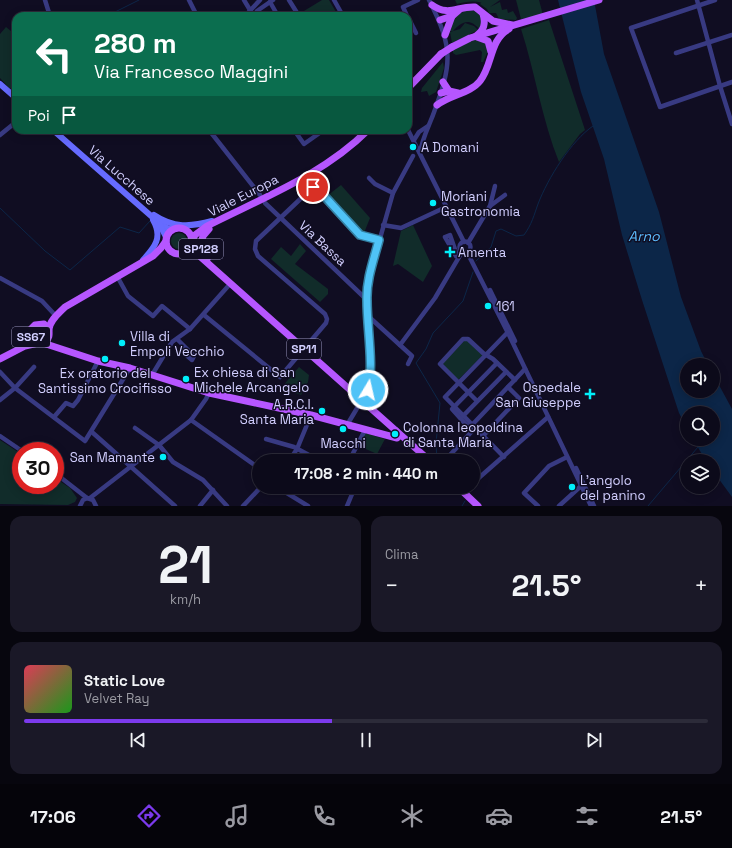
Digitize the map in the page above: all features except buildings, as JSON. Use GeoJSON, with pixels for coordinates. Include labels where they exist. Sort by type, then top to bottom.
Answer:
{"type":"FeatureCollection","features":[{"type":"Feature","properties":{"kind":"main road"},"geometry":{"type":"LineString","coordinates":[[412,84],[442,54],[452,47],[475,37],[599,0]]}},
{"type":"Feature","properties":{"kind":"main road"},"geometry":{"type":"LineString","coordinates":[[430,3],[439,10],[450,14]]}},
{"type":"Feature","properties":{"kind":"main road"},"geometry":{"type":"LineString","coordinates":[[440,20],[460,10],[473,7],[500,24],[518,25]]}},
{"type":"Feature","properties":{"kind":"main road"},"geometry":{"type":"LineString","coordinates":[[445,35],[450,14]]}},
{"type":"Feature","properties":{"kind":"main road"},"geometry":{"type":"LineString","coordinates":[[475,37],[482,32],[485,26],[483,14]]}},
{"type":"Feature","properties":{"kind":"main road"},"geometry":{"type":"LineString","coordinates":[[441,92],[448,94],[459,93],[480,81],[491,53],[499,38],[506,31],[518,25]]}},
{"type":"Feature","properties":{"kind":"main road"},"geometry":{"type":"LineString","coordinates":[[475,37],[483,38],[488,41],[491,53]]}},
{"type":"Feature","properties":{"kind":"main road"},"geometry":{"type":"LineString","coordinates":[[443,82],[448,94]]}},
{"type":"Feature","properties":{"kind":"main road"},"geometry":{"type":"LineString","coordinates":[[0,84],[12,94]]}},
{"type":"Feature","properties":{"kind":"main road"},"geometry":{"type":"LineString","coordinates":[[437,105],[448,94]]}},
{"type":"Feature","properties":{"kind":"main road","name":"Via Lucchese"},"geometry":{"type":"LineString","coordinates":[[57,134],[158,222],[167,228],[180,228],[186,230]]}},
{"type":"Feature","properties":{"kind":"main road","name":"Viale Europa"},"geometry":{"type":"LineString","coordinates":[[192,242],[195,235],[207,226],[312,173],[347,149],[364,134]]}},
{"type":"Feature","properties":{"kind":"main road","name":"SP128"},"geometry":{"type":"LineString","coordinates":[[133,200],[166,222],[183,226],[201,224],[227,216]]}},
{"type":"Feature","properties":{"kind":"main road"},"geometry":{"type":"LineString","coordinates":[[141,263],[153,249],[158,237],[155,224],[144,210]]}},
{"type":"Feature","properties":{"kind":"main road","name":"SP128"},"geometry":{"type":"LineString","coordinates":[[227,216],[202,236],[200,247],[204,256],[230,284]]}},
{"type":"Feature","properties":{"kind":"main road","name":"Via Lucchese"},"geometry":{"type":"LineString","coordinates":[[158,222],[166,239],[167,247],[174,253]]}},
{"type":"Feature","properties":{"kind":"main road","name":"Viale Europa"},"geometry":{"type":"LineString","coordinates":[[186,230],[207,226]]}},
{"type":"Feature","properties":{"kind":"main road"},"geometry":{"type":"LineString","coordinates":[[42,324],[74,300],[152,256],[161,248],[174,229]]}},
{"type":"Feature","properties":{"kind":"main road","name":"SP11"},"geometry":{"type":"LineString","coordinates":[[186,230],[192,242],[194,251],[420,452]]}},
{"type":"Feature","properties":{"kind":"main road"},"geometry":{"type":"LineString","coordinates":[[152,256],[185,252],[192,242]]}},
{"type":"Feature","properties":{"kind":"main road"},"geometry":{"type":"LineString","coordinates":[[49,330],[57,314]]}},
{"type":"Feature","properties":{"kind":"main road","name":"SS67"},"geometry":{"type":"LineString","coordinates":[[1,360],[17,350],[26,342],[33,326],[42,324],[49,330],[50,336],[41,343],[17,350]]}},
{"type":"Feature","properties":{"kind":"main road","name":"SS67"},"geometry":{"type":"LineString","coordinates":[[30,332],[33,340],[41,343]]}},
{"type":"Feature","properties":{"kind":"main road"},"geometry":{"type":"LineString","coordinates":[[41,343],[54,345],[98,361],[130,368],[209,393],[311,415],[391,437],[420,452]]}},
{"type":"Feature","properties":{"kind":"main road"},"geometry":{"type":"LineString","coordinates":[[391,437],[398,437],[396,431]]}},
{"type":"Feature","properties":{"kind":"main road"},"geometry":{"type":"LineString","coordinates":[[467,494],[478,506]]}},
{"type":"Feature","properties":{"kind":"street"},"geometry":{"type":"LineString","coordinates":[[45,0],[49,12]]}},
{"type":"Feature","properties":{"kind":"street"},"geometry":{"type":"LineString","coordinates":[[189,0],[195,12]]}},
{"type":"Feature","properties":{"kind":"street"},"geometry":{"type":"LineString","coordinates":[[244,0],[250,10],[260,0]]}},
{"type":"Feature","properties":{"kind":"street"},"geometry":{"type":"LineString","coordinates":[[289,0],[296,12]]}},
{"type":"Feature","properties":{"kind":"street"},"geometry":{"type":"LineString","coordinates":[[334,0],[340,12]]}},
{"type":"Feature","properties":{"kind":"street"},"geometry":{"type":"LineString","coordinates":[[406,12],[403,7],[418,0]]}},
{"type":"Feature","properties":{"kind":"street"},"geometry":{"type":"LineString","coordinates":[[697,0],[720,86],[732,124]]}},
{"type":"Feature","properties":{"kind":"street"},"geometry":{"type":"LineString","coordinates":[[715,0],[698,7],[631,28],[660,107],[732,82]]}},
{"type":"Feature","properties":{"kind":"street"},"geometry":{"type":"LineString","coordinates":[[254,6],[257,11],[271,1],[276,12]]}},
{"type":"Feature","properties":{"kind":"street"},"geometry":{"type":"LineString","coordinates":[[420,153],[422,139],[441,92],[449,56],[445,35],[440,20],[430,3]]}},
{"type":"Feature","properties":{"kind":"street"},"geometry":{"type":"LineString","coordinates":[[412,25],[416,33]]}},
{"type":"Feature","properties":{"kind":"street"},"geometry":{"type":"LineString","coordinates":[[676,53],[732,35]]}},
{"type":"Feature","properties":{"kind":"street"},"geometry":{"type":"LineString","coordinates":[[0,135],[12,125]]}},
{"type":"Feature","properties":{"kind":"street"},"geometry":{"type":"LineString","coordinates":[[414,140],[419,132],[428,126]]}},
{"type":"Feature","properties":{"kind":"street"},"geometry":{"type":"LineString","coordinates":[[412,130],[419,132]]}},
{"type":"Feature","properties":{"kind":"street"},"geometry":{"type":"LineString","coordinates":[[212,134],[260,195]]}},
{"type":"Feature","properties":{"kind":"street"},"geometry":{"type":"LineString","coordinates":[[297,134],[304,144],[316,134]]}},
{"type":"Feature","properties":{"kind":"street"},"geometry":{"type":"LineString","coordinates":[[400,346],[435,298],[458,257],[470,248],[446,206],[411,134]]}},
{"type":"Feature","properties":{"kind":"street"},"geometry":{"type":"LineString","coordinates":[[414,140],[422,139]]}},
{"type":"Feature","properties":{"kind":"street"},"geometry":{"type":"LineString","coordinates":[[347,425],[368,390],[372,376],[366,299],[371,270],[383,225],[394,193],[413,156]]}},
{"type":"Feature","properties":{"kind":"street"},"geometry":{"type":"LineString","coordinates":[[369,178],[375,184],[394,193]]}},
{"type":"Feature","properties":{"kind":"street"},"geometry":{"type":"LineString","coordinates":[[495,186],[490,206],[482,222],[466,242],[460,245],[494,297],[594,506]]}},
{"type":"Feature","properties":{"kind":"street"},"geometry":{"type":"LineString","coordinates":[[204,315],[280,377],[304,350],[327,319],[325,314],[256,253],[256,241],[313,187],[317,188],[360,235],[379,240]]}},
{"type":"Feature","properties":{"kind":"street"},"geometry":{"type":"LineString","coordinates":[[490,206],[505,195]]}},
{"type":"Feature","properties":{"kind":"street","name":"Via Bassa"},"geometry":{"type":"LineString","coordinates":[[265,203],[366,299]]}},
{"type":"Feature","properties":{"kind":"street"},"geometry":{"type":"LineString","coordinates":[[383,225],[401,228],[446,206]]}},
{"type":"Feature","properties":{"kind":"street"},"geometry":{"type":"LineString","coordinates":[[117,276],[128,296],[153,316],[162,306],[190,329]]}},
{"type":"Feature","properties":{"kind":"street"},"geometry":{"type":"LineString","coordinates":[[480,276],[591,506]]}},
{"type":"Feature","properties":{"kind":"street"},"geometry":{"type":"LineString","coordinates":[[0,278],[42,301],[57,314]]}},
{"type":"Feature","properties":{"kind":"street"},"geometry":{"type":"LineString","coordinates":[[152,375],[165,352],[177,338],[190,329],[204,315],[230,284]]}},
{"type":"Feature","properties":{"kind":"street"},"geometry":{"type":"LineString","coordinates":[[367,314],[412,356],[408,364]]}},
{"type":"Feature","properties":{"kind":"street"},"geometry":{"type":"LineString","coordinates":[[504,457],[444,397],[508,332]]}},
{"type":"Feature","properties":{"kind":"street"},"geometry":{"type":"LineString","coordinates":[[177,338],[185,348]]}},
{"type":"Feature","properties":{"kind":"street"},"geometry":{"type":"LineString","coordinates":[[477,402],[440,364],[465,338],[487,354],[515,380]]}},
{"type":"Feature","properties":{"kind":"street"},"geometry":{"type":"LineString","coordinates":[[54,417],[66,402],[73,406],[78,400],[98,361]]}},
{"type":"Feature","properties":{"kind":"street"},"geometry":{"type":"LineString","coordinates":[[474,426],[469,428],[453,412],[454,407],[497,363]]}},
{"type":"Feature","properties":{"kind":"street"},"geometry":{"type":"LineString","coordinates":[[0,400],[16,388],[34,367]]}},
{"type":"Feature","properties":{"kind":"street"},"geometry":{"type":"LineString","coordinates":[[0,372],[16,388],[85,441],[130,368]]}},
{"type":"Feature","properties":{"kind":"street"},"geometry":{"type":"LineString","coordinates":[[451,454],[525,369]]}},
{"type":"Feature","properties":{"kind":"street"},"geometry":{"type":"LineString","coordinates":[[463,416],[506,372]]}},
{"type":"Feature","properties":{"kind":"street"},"geometry":{"type":"LineString","coordinates":[[483,436],[519,398],[508,387]]}},
{"type":"Feature","properties":{"kind":"street"},"geometry":{"type":"LineString","coordinates":[[75,488],[80,504],[98,494],[130,466],[191,420],[209,393]]}},
{"type":"Feature","properties":{"kind":"street"},"geometry":{"type":"LineString","coordinates":[[294,454],[298,449],[311,415]]}},
{"type":"Feature","properties":{"kind":"street"},"geometry":{"type":"LineString","coordinates":[[480,477],[548,416]]}},
{"type":"Feature","properties":{"kind":"street"},"geometry":{"type":"LineString","coordinates":[[191,420],[252,463]]}},
{"type":"Feature","properties":{"kind":"street"},"geometry":{"type":"LineString","coordinates":[[136,428],[159,445],[174,462],[202,480],[227,506]]}},
{"type":"Feature","properties":{"kind":"street"},"geometry":{"type":"LineString","coordinates":[[353,454],[365,430]]}},
{"type":"Feature","properties":{"kind":"street"},"geometry":{"type":"LineString","coordinates":[[93,434],[175,506]]}},
{"type":"Feature","properties":{"kind":"street"},"geometry":{"type":"LineString","coordinates":[[0,436],[12,444]]}},
{"type":"Feature","properties":{"kind":"street"},"geometry":{"type":"LineString","coordinates":[[266,439],[298,449],[307,454]]}},
{"type":"Feature","properties":{"kind":"street"},"geometry":{"type":"LineString","coordinates":[[538,506],[524,493],[549,466],[567,457]]}},
{"type":"Feature","properties":{"kind":"street"},"geometry":{"type":"LineString","coordinates":[[64,480],[96,505]]}},
{"type":"Feature","properties":{"kind":"street"},"geometry":{"type":"LineString","coordinates":[[559,506],[581,486]]}},
{"type":"Feature","properties":{"kind":"street"},"geometry":{"type":"LineString","coordinates":[[200,506],[213,490]]}},
{"type":"Feature","properties":{"kind":"street"},"geometry":{"type":"LineString","coordinates":[[96,505],[98,494]]}},
{"type":"Feature","properties":{"kind":"street"},"geometry":{"type":"LineString","coordinates":[[242,506],[254,494]]}},
{"type":"Feature","properties":{"kind":"street"},"geometry":{"type":"LineString","coordinates":[[288,494],[308,506]]}},
{"type":"Feature","properties":{"kind":"street"},"geometry":{"type":"LineString","coordinates":[[347,506],[352,494]]}},
{"type":"Feature","properties":{"kind":"green space"},"geometry":{"type":"Polygon","coordinates":[[[322,0],[329,0],[336,12],[302,12],[322,0]]]}},
{"type":"Feature","properties":{"kind":"green space"},"geometry":{"type":"Polygon","coordinates":[[[455,0],[500,0],[490,7],[500,2],[502,10],[507,9],[508,13],[513,11],[517,18],[516,20],[499,19],[496,13],[489,13],[487,9],[480,4],[481,3],[470,2],[457,4],[455,0]]]}},
{"type":"Feature","properties":{"kind":"green space"},"geometry":{"type":"Polygon","coordinates":[[[516,0],[539,0],[543,15],[521,19],[516,0]]]}},
{"type":"Feature","properties":{"kind":"green space"},"geometry":{"type":"Polygon","coordinates":[[[468,10],[476,12],[481,16],[482,22],[480,30],[472,23],[466,22],[459,25],[453,31],[449,31],[452,23],[461,13],[468,10]]]}},
{"type":"Feature","properties":{"kind":"green space"},"geometry":{"type":"Polygon","coordinates":[[[549,20],[585,130],[580,134],[559,162],[543,113],[521,29],[549,20]]]}},
{"type":"Feature","properties":{"kind":"green space"},"geometry":{"type":"Polygon","coordinates":[[[465,23],[474,26],[478,30],[452,43],[450,32],[460,29],[465,23]]]}},
{"type":"Feature","properties":{"kind":"green space"},"geometry":{"type":"Polygon","coordinates":[[[6,27],[12,32],[12,87],[10,89],[0,78],[0,34],[6,27]]]}},
{"type":"Feature","properties":{"kind":"green space"},"geometry":{"type":"Polygon","coordinates":[[[477,39],[483,40],[489,49],[483,62],[481,62],[482,52],[480,50],[456,55],[453,53],[453,49],[477,39]]]}},
{"type":"Feature","properties":{"kind":"green space"},"geometry":{"type":"Polygon","coordinates":[[[443,62],[444,68],[436,92],[429,96],[427,91],[421,92],[422,88],[443,62]]]}},
{"type":"Feature","properties":{"kind":"green space"},"geometry":{"type":"Polygon","coordinates":[[[341,185],[370,218],[364,233],[360,233],[327,196],[341,185]]]}},
{"type":"Feature","properties":{"kind":"green space"},"geometry":{"type":"Polygon","coordinates":[[[413,225],[432,266],[423,282],[398,264],[393,266],[401,231],[413,225]]]}},
{"type":"Feature","properties":{"kind":"green space"},"geometry":{"type":"Polygon","coordinates":[[[179,233],[186,238],[187,241],[182,248],[179,249],[172,244],[171,241],[176,234],[179,233]]]}},
{"type":"Feature","properties":{"kind":"green space"},"geometry":{"type":"Polygon","coordinates":[[[300,244],[306,251],[295,264],[328,289],[328,294],[320,302],[271,259],[281,247],[291,256],[300,244]]]}},
{"type":"Feature","properties":{"kind":"green space"},"geometry":{"type":"Polygon","coordinates":[[[466,339],[483,355],[457,381],[442,364],[466,339]]]}},
{"type":"Feature","properties":{"kind":"green space"},"geometry":{"type":"Polygon","coordinates":[[[299,367],[309,375],[308,382],[301,395],[281,388],[299,367]]]}},
{"type":"Feature","properties":{"kind":"green space"},"geometry":{"type":"Polygon","coordinates":[[[365,433],[385,439],[377,454],[359,446],[365,433]]]}},
{"type":"Feature","properties":{"kind":"green space"},"geometry":{"type":"Polygon","coordinates":[[[0,440],[12,448],[12,494],[64,494],[64,484],[70,488],[77,498],[75,502],[68,505],[0,504],[0,440]]]}},
{"type":"Feature","properties":{"kind":"water","name":"Arno"},"geometry":{"type":"Polygon","coordinates":[[[558,0],[594,0],[604,54],[659,212],[681,297],[704,358],[680,358],[680,398],[720,398],[720,387],[732,409],[732,497],[720,481],[720,454],[702,454],[697,446],[720,446],[720,406],[680,406],[680,415],[679,413],[622,235],[604,159],[581,92],[558,0]]]}},
{"type":"Feature","properties":{"kind":"waterway"},"geometry":{"type":"LineString","coordinates":[[115,12],[139,0]]}},
{"type":"Feature","properties":{"kind":"waterway"},"geometry":{"type":"LineString","coordinates":[[476,261],[491,247],[496,231],[501,229],[516,236],[524,235],[531,223],[542,194],[554,172],[569,150],[593,126]]}},
{"type":"Feature","properties":{"kind":"waterway"},"geometry":{"type":"LineString","coordinates":[[0,208],[45,251],[70,270],[120,227],[139,233],[150,221]]}},
{"type":"Feature","properties":{"kind":"waterway"},"geometry":{"type":"LineString","coordinates":[[437,454],[436,443],[440,403],[416,363],[426,349],[433,333],[463,301],[473,272]]}},
{"type":"Feature","properties":{"kind":"waterway"},"geometry":{"type":"LineString","coordinates":[[648,506],[698,447]]}},
{"type":"Feature","properties":{"kind":"waterway"},"geometry":{"type":"LineString","coordinates":[[462,506],[465,501]]}},
{"type":"Feature","properties":{"kind":"place","name":"A Domani"},"geometry":{"type":"Point","coordinates":[413,147]}},
{"type":"Feature","properties":{"kind":"place","name":"Moriani Gastronomia"},"geometry":{"type":"Point","coordinates":[433,203]}},
{"type":"Feature","properties":{"kind":"place","name":"Amenta"},"geometry":{"type":"Point","coordinates":[450,252]}},
{"type":"Feature","properties":{"kind":"place","name":"161"},"geometry":{"type":"Point","coordinates":[488,306]}},
{"type":"Feature","properties":{"kind":"place","name":"Villa di Empoli Vecchio"},"geometry":{"type":"Point","coordinates":[122,343]}},
{"type":"Feature","properties":{"kind":"place","name":"Ex oratorio del Santissimo Crocifisso"},"geometry":{"type":"Point","coordinates":[105,359]}},
{"type":"Feature","properties":{"kind":"place","name":"Ex chiesa di San Michele Arcangelo"},"geometry":{"type":"Point","coordinates":[186,379]}},
{"type":"Feature","properties":{"kind":"place","name":"Ospedale San Giuseppe"},"geometry":{"type":"Point","coordinates":[590,394]}},
{"type":"Feature","properties":{"kind":"place","name":"A.R.C.I. Santa Maria"},"geometry":{"type":"Point","coordinates":[322,411]}},
{"type":"Feature","properties":{"kind":"place","name":"Macchi"},"geometry":{"type":"Point","coordinates":[343,429]}},
{"type":"Feature","properties":{"kind":"place","name":"Colonna leopoldina di Santa Maria"},"geometry":{"type":"Point","coordinates":[395,434]}},
{"type":"Feature","properties":{"kind":"place","name":"San Mamante"},"geometry":{"type":"Point","coordinates":[163,457]}},
{"type":"Feature","properties":{"kind":"place","name":"L'angolo del panino"},"geometry":{"type":"Point","coordinates":[572,487]}},
{"type":"Feature","properties":{"kind":"route"},"geometry":{"type":"LineString","coordinates":[[313,187],[317,188],[360,235],[379,240],[371,270],[366,299],[372,376],[368,390]]}}]}
